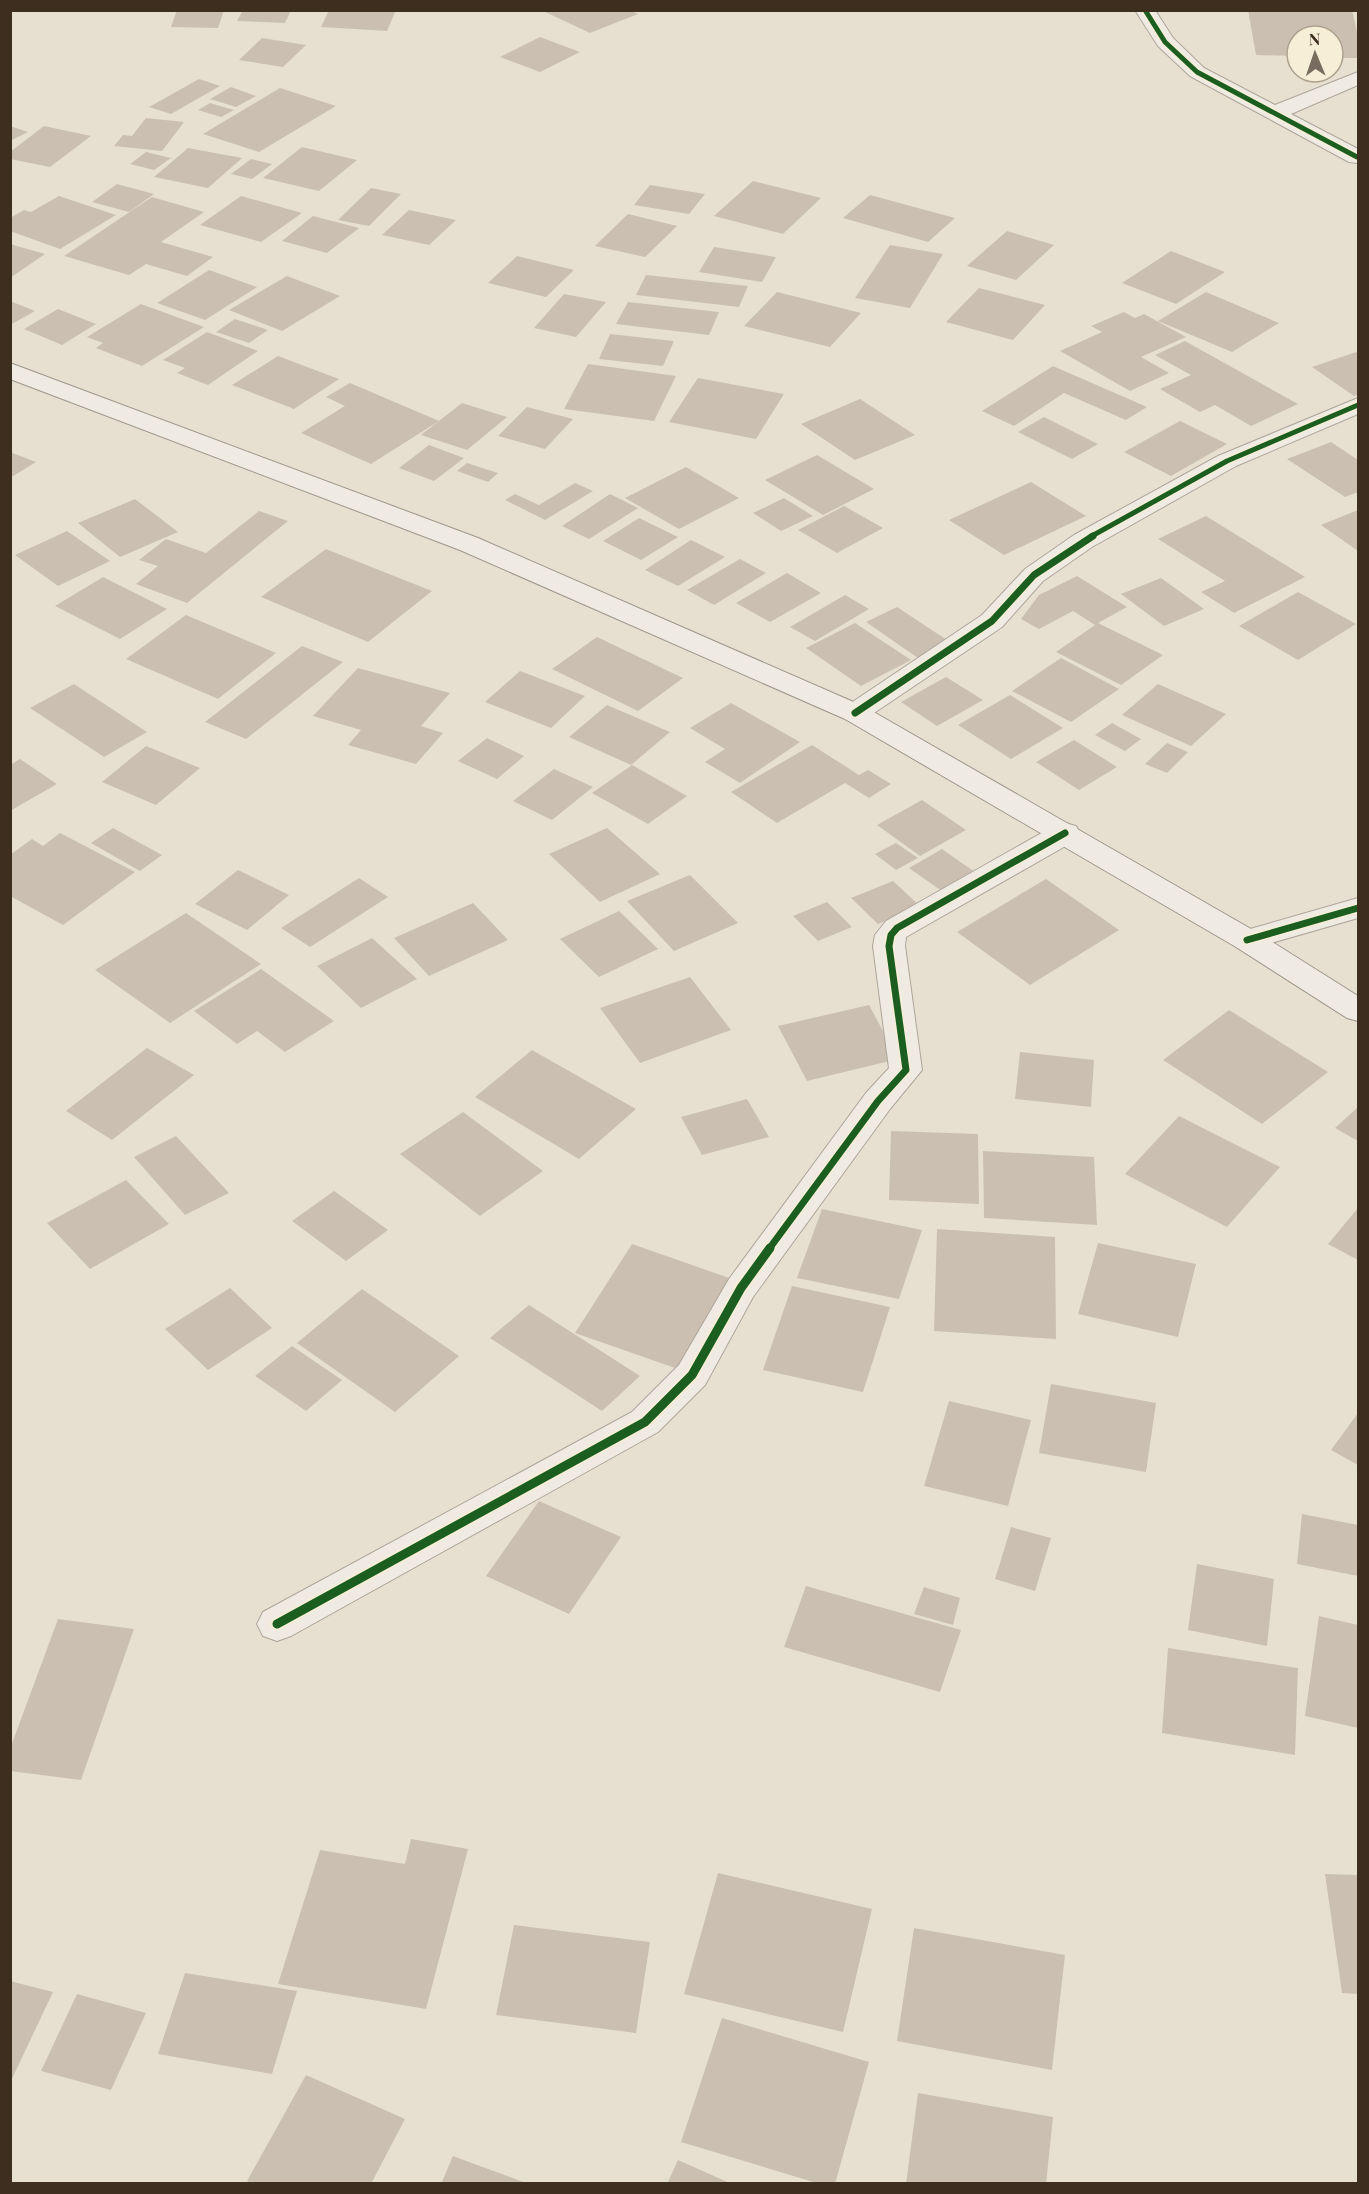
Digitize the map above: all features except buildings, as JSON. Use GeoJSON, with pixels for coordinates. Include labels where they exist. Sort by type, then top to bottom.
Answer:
{"type":"FeatureCollection","features":[{"type":"Feature","properties":{"kind":"street"},"geometry":{"type":"LineString","coordinates":[[1146,10],[1165,42],[1197,72],[1357,157]]}},
{"type":"Feature","properties":{"kind":"street"},"geometry":{"type":"LineString","coordinates":[[1275,113],[1359,78]]}},
{"type":"Feature","properties":{"kind":"street"},"geometry":{"type":"LineString","coordinates":[[10,370],[470,544],[855,713],[1065,832],[1247,940],[1359,1010]]}},
{"type":"Feature","properties":{"kind":"street"},"geometry":{"type":"LineString","coordinates":[[855,713],[992,621],[1034,575],[1083,541],[1227,461],[1359,405]]}},
{"type":"Feature","properties":{"kind":"street"},"geometry":{"type":"LineString","coordinates":[[277,1624],[645,1422],[692,1375],[741,1288],[878,1101],[906,1070],[889,946],[891,935],[897,928],[1065,832]]}},
{"type":"Feature","properties":{"kind":"street"},"geometry":{"type":"LineString","coordinates":[[1247,940],[1359,908]]}},
{"type":"Feature","properties":{"kind":"cycle path"},"geometry":{"type":"LineString","coordinates":[[1145,10],[1165,42],[1197,72],[1357,157]]}},
{"type":"Feature","properties":{"kind":"cycle path"},"geometry":{"type":"LineString","coordinates":[[855,713],[992,621],[1034,575],[1083,541],[1227,461],[1358,405]]}},
{"type":"Feature","properties":{"kind":"cycle path"},"geometry":{"type":"LineString","coordinates":[[277,1624],[645,1422],[692,1375],[741,1288],[878,1101],[906,1070],[889,946],[891,935],[897,928],[1065,833]]}},
{"type":"Feature","properties":{"kind":"cycle path"},"geometry":{"type":"LineString","coordinates":[[1247,940],[1358,908]]}}]}
